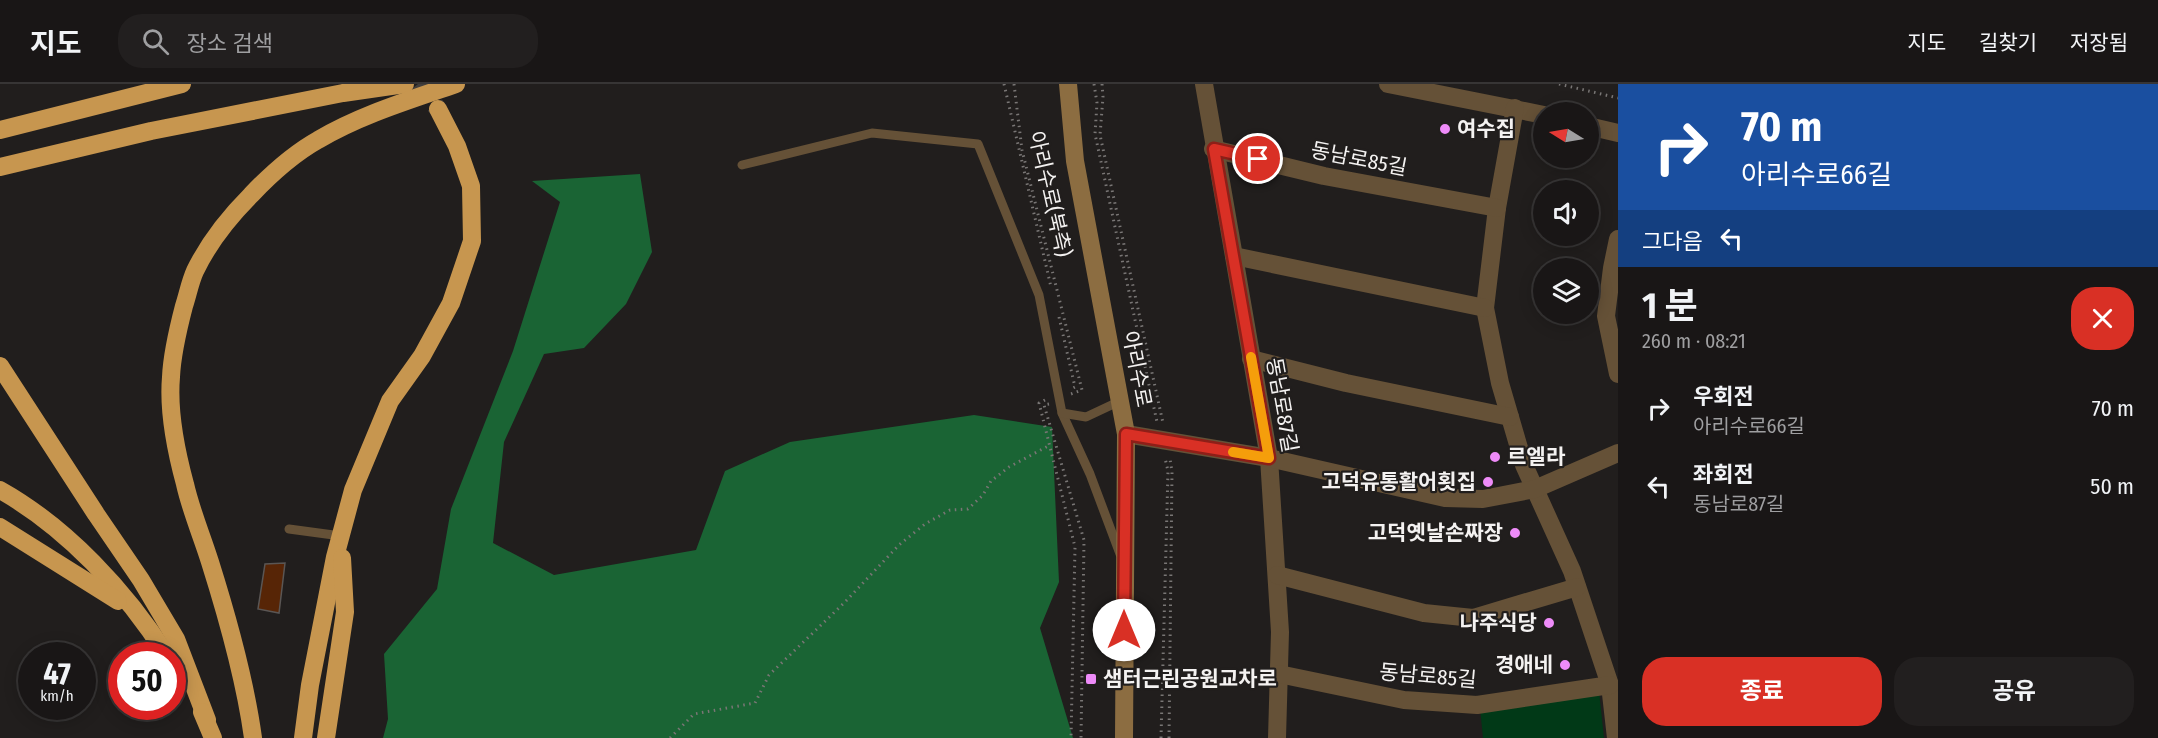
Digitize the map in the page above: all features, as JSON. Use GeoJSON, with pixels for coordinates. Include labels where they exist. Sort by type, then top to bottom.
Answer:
{"type":"FeatureCollection","features":[{"type":"Feature","properties":{"kind":"highway"},"geometry":{"type":"LineString","coordinates":[[0,130],[182,84]]}},
{"type":"Feature","properties":{"kind":"highway"},"geometry":{"type":"LineString","coordinates":[[0,167],[151,130],[343,93],[405,84]]}},
{"type":"Feature","properties":{"kind":"highway"},"geometry":{"type":"LineString","coordinates":[[253,738],[233,640],[185,485],[174,429],[170,378],[177,332],[188,292],[195,272],[215,236],[270,175],[317,140],[409,100],[456,84]]}},
{"type":"Feature","properties":{"kind":"highway"},"geometry":{"type":"LineString","coordinates":[[303,738],[310,685],[341,536],[353,490],[390,401],[422,356],[451,303],[472,241],[471,186],[457,146],[438,108]]}},
{"type":"Feature","properties":{"kind":"highway"},"geometry":{"type":"LineString","coordinates":[[0,366],[141,580],[176,639],[213,738]]}},
{"type":"Feature","properties":{"kind":"highway"},"geometry":{"type":"LineString","coordinates":[[0,490],[63,533],[139,614],[157,642]]}},
{"type":"Feature","properties":{"kind":"highway"},"geometry":{"type":"LineString","coordinates":[[0,527],[139,614]]}},
{"type":"Feature","properties":{"kind":"highway"},"geometry":{"type":"LineString","coordinates":[[326,738],[345,612],[341,536]]}},
{"type":"Feature","properties":{"kind":"highway"},"geometry":{"type":"LineString","coordinates":[[186,687],[207,720]]}},
{"type":"Feature","properties":{"kind":"main road","name":"아리수로"},"geometry":{"type":"LineString","coordinates":[[1068,84],[1076,161],[1126,434],[1124,738]]}},
{"type":"Feature","properties":{"kind":"street","name":"동남로87길"},"geometry":{"type":"LineString","coordinates":[[1204,84],[1269,458],[1280,632],[1277,738]]}},
{"type":"Feature","properties":{"kind":"street"},"geometry":{"type":"LineString","coordinates":[[1388,84],[1533,112]]}},
{"type":"Feature","properties":{"kind":"street"},"geometry":{"type":"LineString","coordinates":[[1515,108],[1497,208],[1485,308],[1500,383],[1524,465],[1577,586],[1610,685],[1616,738]]}},
{"type":"Feature","properties":{"kind":"street"},"geometry":{"type":"LineString","coordinates":[[1599,129],[1618,133]]}},
{"type":"Feature","properties":{"kind":"street","name":"동남로85길"},"geometry":{"type":"LineString","coordinates":[[1214,149],[1324,176],[1497,208]]}},
{"type":"Feature","properties":{"kind":"street"},"geometry":{"type":"LineString","coordinates":[[1618,239],[1606,316],[1618,374]]}},
{"type":"Feature","properties":{"kind":"street"},"geometry":{"type":"LineString","coordinates":[[1234,256],[1485,308]]}},
{"type":"Feature","properties":{"kind":"street"},"geometry":{"type":"LineString","coordinates":[[1251,359],[1346,383],[1510,417]]}},
{"type":"Feature","properties":{"kind":"street"},"geometry":{"type":"LineString","coordinates":[[1126,434],[1269,458],[1445,498],[1483,499],[1535,489],[1618,453]]}},
{"type":"Feature","properties":{"kind":"street"},"geometry":{"type":"LineString","coordinates":[[1277,576],[1424,613],[1473,618],[1577,586]]}},
{"type":"Feature","properties":{"kind":"street","name":"동남로85길"},"geometry":{"type":"LineString","coordinates":[[1279,674],[1404,700],[1477,705],[1610,685]]}},
{"type":"Feature","properties":{"kind":"lane"},"geometry":{"type":"LineString","coordinates":[[742,165],[872,134],[978,144],[1039,295],[1062,413],[1090,474],[1124,564]]}},
{"type":"Feature","properties":{"kind":"lane"},"geometry":{"type":"LineString","coordinates":[[1062,413],[1086,417],[1120,401]]}},
{"type":"Feature","properties":{"kind":"lane"},"geometry":{"type":"LineString","coordinates":[[290,529],[341,536]]}},
{"type":"Feature","properties":{"kind":"path","name":"아리수로(북측)"},"geometry":{"type":"LineString","coordinates":[[1014,84],[1022,150],[1082,390],[1060,399]]}},
{"type":"Feature","properties":{"kind":"path"},"geometry":{"type":"LineString","coordinates":[[1094,84],[1097,104],[1095,134]]}},
{"type":"Feature","properties":{"kind":"path"},"geometry":{"type":"LineString","coordinates":[[1102,84],[1100,135],[1172,472],[1168,738]]}},
{"type":"Feature","properties":{"kind":"path"},"geometry":{"type":"LineString","coordinates":[[1558,84],[1618,98]]}},
{"type":"Feature","properties":{"kind":"path"},"geometry":{"type":"LineString","coordinates":[[1060,399],[1044,405],[1084,540],[1081,738]]}},
{"type":"Feature","properties":{"kind":"path"},"geometry":{"type":"LineString","coordinates":[[670,738],[694,714],[755,703],[769,675],[844,603],[899,545],[925,524],[950,510],[968,509],[983,495],[991,481],[1009,467],[1050,445],[1076,547],[1071,738]]}},
{"type":"Feature","properties":{"kind":"green space"},"geometry":{"type":"Polygon","coordinates":[[[640,174],[652,252],[626,304],[584,348],[544,354],[504,442],[493,543],[554,575],[696,550],[725,471],[790,442],[974,415],[1052,427],[1059,582],[1040,628],[1073,738],[383,738],[388,719],[384,654],[437,589],[451,509],[513,351],[560,202],[532,181],[640,174]]]}},
{"type":"Feature","properties":{"kind":"green space"},"geometry":{"type":"Polygon","coordinates":[[[1599,691],[1604,738],[1483,738],[1480,708],[1599,691]]]}},
{"type":"Feature","properties":{"kind":"building"},"geometry":{"type":"Polygon","coordinates":[[[285,563],[279,613],[258,609],[265,564],[285,563]]]}},
{"type":"Feature","properties":{"kind":"tunnel"},"geometry":{"type":"LineString","coordinates":[[418,84],[438,109]]}},
{"type":"Feature","properties":{"kind":"slow traffic"},"geometry":{"type":"LineString","coordinates":[[1233,452],[1269,458],[1251,357]]}},
{"type":"Feature","properties":{"kind":"place","name":"여수집"},"geometry":{"type":"Point","coordinates":[1445,129]}},
{"type":"Feature","properties":{"kind":"place","name":"르엘라"},"geometry":{"type":"Point","coordinates":[1495,457]}},
{"type":"Feature","properties":{"kind":"place","name":"고덕유통활어횟집"},"geometry":{"type":"Point","coordinates":[1488,482]}},
{"type":"Feature","properties":{"kind":"place","name":"고덕옛날손짜장"},"geometry":{"type":"Point","coordinates":[1515,533]}},
{"type":"Feature","properties":{"kind":"place","name":"나주식당"},"geometry":{"type":"Point","coordinates":[1549,623]}},
{"type":"Feature","properties":{"kind":"place","name":"경애네"},"geometry":{"type":"Point","coordinates":[1565,665]}},
{"type":"Feature","properties":{"kind":"place","name":"샘터근린공원교차로"},"geometry":{"type":"Point","coordinates":[1091,679]}},
{"type":"Feature","properties":{"kind":"route"},"geometry":{"type":"LineString","coordinates":[[1124,630],[1126,434],[1269,458],[1214,149],[1258,159]]}}]}
